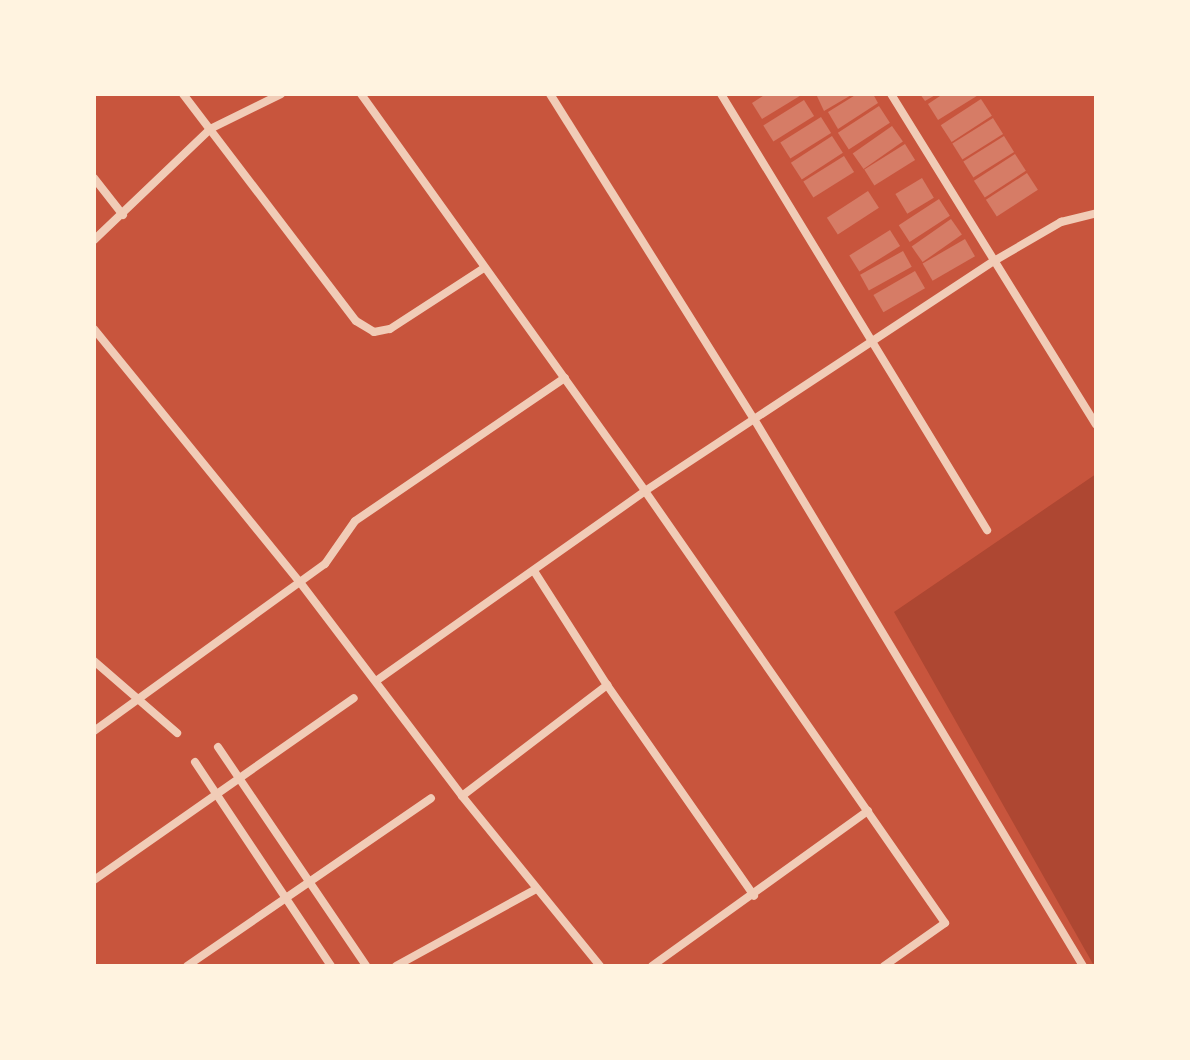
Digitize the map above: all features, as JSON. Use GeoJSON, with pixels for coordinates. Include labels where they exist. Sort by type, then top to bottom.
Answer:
{"type":"FeatureCollection","features":[{"type":"Feature","properties":{"kind":"street"},"geometry":{"type":"LineString","coordinates":[[183,94],[356,321],[374,332],[390,329],[484,268]]}},
{"type":"Feature","properties":{"kind":"street"},"geometry":{"type":"LineString","coordinates":[[94,240],[210,129],[281,94]]}},
{"type":"Feature","properties":{"kind":"street"},"geometry":{"type":"LineString","coordinates":[[361,94],[645,491],[945,923],[884,966]]}},
{"type":"Feature","properties":{"kind":"street"},"geometry":{"type":"LineString","coordinates":[[550,94],[754,419],[1083,966]]}},
{"type":"Feature","properties":{"kind":"street"},"geometry":{"type":"LineString","coordinates":[[721,94],[987,530]]}},
{"type":"Feature","properties":{"kind":"street"},"geometry":{"type":"LineString","coordinates":[[891,94],[1096,425]]}},
{"type":"Feature","properties":{"kind":"street"},"geometry":{"type":"LineString","coordinates":[[94,178],[123,215]]}},
{"type":"Feature","properties":{"kind":"street"},"geometry":{"type":"LineString","coordinates":[[376,681],[645,491],[994,261],[1061,222],[1096,213]]}},
{"type":"Feature","properties":{"kind":"street"},"geometry":{"type":"LineString","coordinates":[[94,329],[299,581],[462,796],[600,966]]}},
{"type":"Feature","properties":{"kind":"street"},"geometry":{"type":"LineString","coordinates":[[94,731],[325,564],[355,521],[565,378]]}},
{"type":"Feature","properties":{"kind":"street"},"geometry":{"type":"LineString","coordinates":[[534,571],[607,685],[754,896]]}},
{"type":"Feature","properties":{"kind":"street"},"geometry":{"type":"LineString","coordinates":[[94,661],[177,733]]}},
{"type":"Feature","properties":{"kind":"street"},"geometry":{"type":"LineString","coordinates":[[462,796],[607,685]]}},
{"type":"Feature","properties":{"kind":"street"},"geometry":{"type":"LineString","coordinates":[[94,880],[354,698]]}},
{"type":"Feature","properties":{"kind":"street"},"geometry":{"type":"LineString","coordinates":[[218,747],[366,966]]}},
{"type":"Feature","properties":{"kind":"street"},"geometry":{"type":"LineString","coordinates":[[195,762],[331,966]]}},
{"type":"Feature","properties":{"kind":"street"},"geometry":{"type":"LineString","coordinates":[[187,966],[431,798]]}},
{"type":"Feature","properties":{"kind":"street"},"geometry":{"type":"LineString","coordinates":[[652,966],[754,896],[868,811]]}},
{"type":"Feature","properties":{"kind":"street"},"geometry":{"type":"LineString","coordinates":[[396,966],[536,889]]}},
{"type":"Feature","properties":{"kind":"shaded area"},"geometry":{"type":"Polygon","coordinates":[[[1096,474],[1096,962],[1093,964],[894,612],[1096,474]]]}},
{"type":"Feature","properties":{"kind":"building"},"geometry":{"type":"Polygon","coordinates":[[[766,94],[803,94],[762,119],[752,103],[766,94]]]}},
{"type":"Feature","properties":{"kind":"building"},"geometry":{"type":"Polygon","coordinates":[[[816,94],[853,94],[824,111],[816,94]]]}},
{"type":"Feature","properties":{"kind":"building"},"geometry":{"type":"Polygon","coordinates":[[[857,94],[873,94],[878,103],[838,129],[828,112],[857,94]]]}},
{"type":"Feature","properties":{"kind":"building"},"geometry":{"type":"Polygon","coordinates":[[[920,94],[937,94],[925,101],[920,94]]]}},
{"type":"Feature","properties":{"kind":"building"},"geometry":{"type":"Polygon","coordinates":[[[943,94],[980,94],[938,120],[928,104],[943,94]]]}},
{"type":"Feature","properties":{"kind":"building"},"geometry":{"type":"Polygon","coordinates":[[[981,99],[992,116],[952,142],[941,125],[981,99]]]}},
{"type":"Feature","properties":{"kind":"building"},"geometry":{"type":"Polygon","coordinates":[[[804,100],[814,116],[773,142],[763,125],[804,100]]]}},
{"type":"Feature","properties":{"kind":"building"},"geometry":{"type":"Polygon","coordinates":[[[879,106],[890,123],[849,149],[838,133],[879,106]]]}},
{"type":"Feature","properties":{"kind":"building"},"geometry":{"type":"Polygon","coordinates":[[[821,117],[831,133],[790,159],[780,142],[821,117]]]}},
{"type":"Feature","properties":{"kind":"building"},"geometry":{"type":"Polygon","coordinates":[[[993,118],[1003,134],[962,160],[952,143],[993,118]]]}},
{"type":"Feature","properties":{"kind":"building"},"geometry":{"type":"Polygon","coordinates":[[[892,126],[903,142],[864,169],[853,154],[892,126]]]}},
{"type":"Feature","properties":{"kind":"building"},"geometry":{"type":"Polygon","coordinates":[[[832,136],[843,153],[802,179],[791,163],[832,136]]]}},
{"type":"Feature","properties":{"kind":"building"},"geometry":{"type":"Polygon","coordinates":[[[1004,136],[1014,152],[973,178],[963,161],[1004,136]]]}},
{"type":"Feature","properties":{"kind":"building"},"geometry":{"type":"Polygon","coordinates":[[[905,144],[915,160],[874,186],[864,169],[905,144]]]}},
{"type":"Feature","properties":{"kind":"building"},"geometry":{"type":"Polygon","coordinates":[[[1015,154],[1026,171],[985,197],[974,181],[1015,154]]]}},
{"type":"Feature","properties":{"kind":"building"},"geometry":{"type":"Polygon","coordinates":[[[844,156],[854,172],[813,198],[803,181],[844,156]]]}},
{"type":"Feature","properties":{"kind":"building"},"geometry":{"type":"Polygon","coordinates":[[[1027,173],[1038,190],[997,216],[986,200],[1027,173]]]}},
{"type":"Feature","properties":{"kind":"building"},"geometry":{"type":"Polygon","coordinates":[[[922,178],[934,198],[907,214],[895,194],[922,178]]]}},
{"type":"Feature","properties":{"kind":"building"},"geometry":{"type":"Polygon","coordinates":[[[868,191],[879,208],[838,234],[827,218],[868,191]]]}},
{"type":"Feature","properties":{"kind":"building"},"geometry":{"type":"Polygon","coordinates":[[[939,199],[950,216],[910,242],[899,225],[939,199]]]}},
{"type":"Feature","properties":{"kind":"building"},"geometry":{"type":"Polygon","coordinates":[[[951,219],[962,235],[923,262],[912,247],[951,219]]]}},
{"type":"Feature","properties":{"kind":"building"},"geometry":{"type":"Polygon","coordinates":[[[890,230],[900,246],[859,272],[849,255],[890,230]]]}},
{"type":"Feature","properties":{"kind":"building"},"geometry":{"type":"Polygon","coordinates":[[[965,239],[975,256],[933,281],[923,264],[965,239]]]}},
{"type":"Feature","properties":{"kind":"building"},"geometry":{"type":"Polygon","coordinates":[[[903,251],[912,267],[869,290],[860,275],[903,251]]]}},
{"type":"Feature","properties":{"kind":"building"},"geometry":{"type":"Polygon","coordinates":[[[915,271],[925,288],[883,312],[873,295],[915,271]]]}}]}
